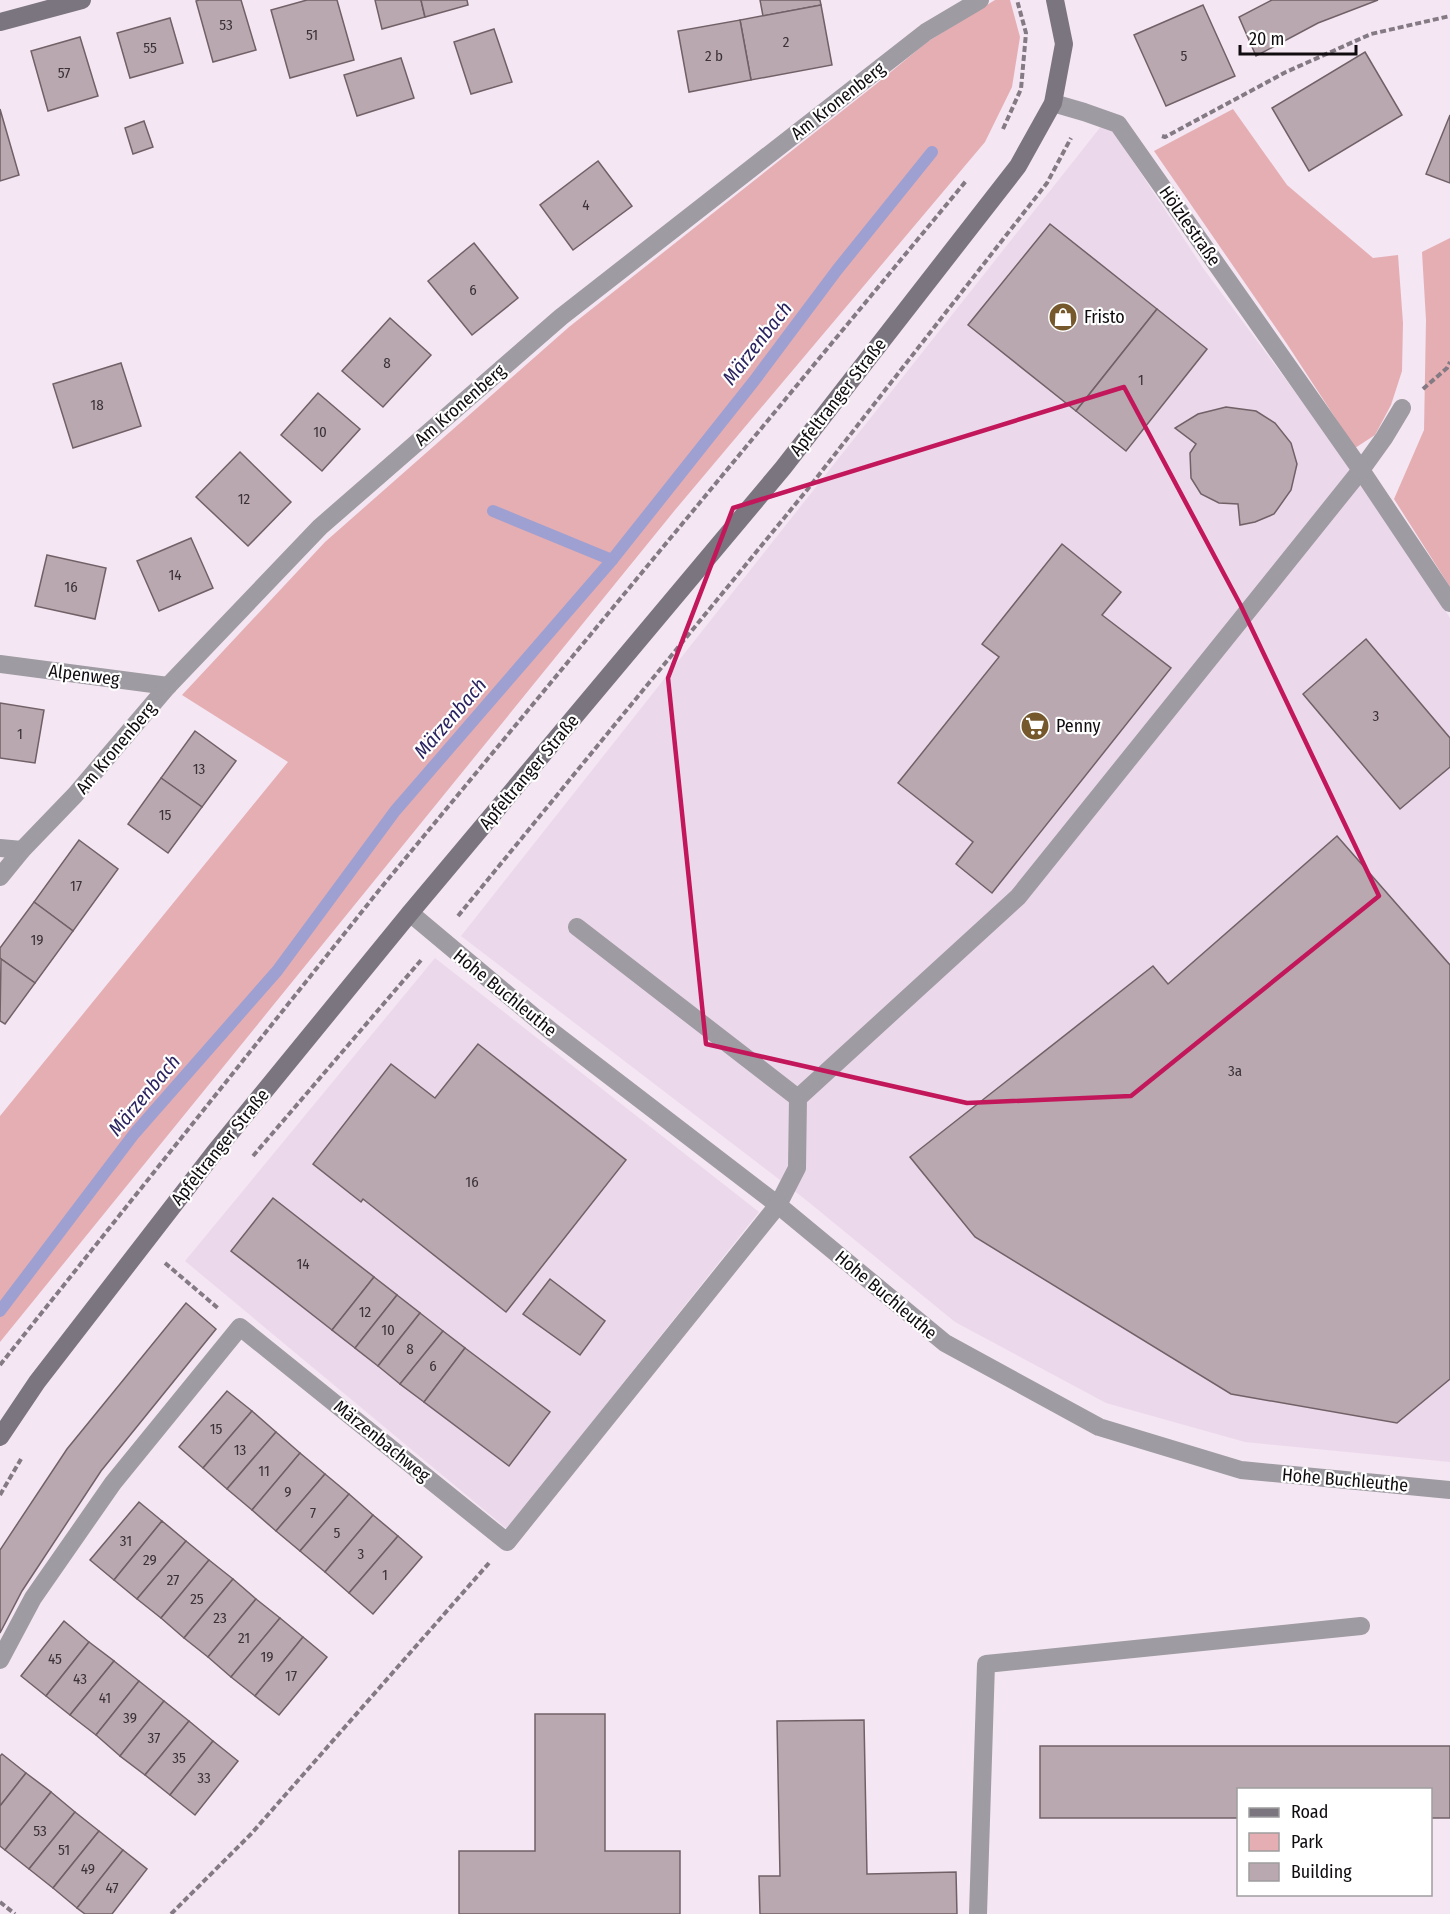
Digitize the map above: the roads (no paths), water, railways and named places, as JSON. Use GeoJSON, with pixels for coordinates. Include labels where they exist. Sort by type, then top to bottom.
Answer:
{"type":"FeatureCollection","features":[{"type":"Feature","properties":{"kind":"street"},"geometry":{"type":"LineString","coordinates":[[0,22],[82,0]]}},
{"type":"Feature","properties":{"kind":"street","name":"Am Kronenberg"},"geometry":{"type":"LineString","coordinates":[[0,878],[22,850],[75,795],[168,686],[320,527],[561,317],[926,32],[980,0]]}},
{"type":"Feature","properties":{"kind":"street"},"geometry":{"type":"LineString","coordinates":[[1053,103],[1064,44],[1054,0]]}},
{"type":"Feature","properties":{"kind":"street","name":"Hölzlestraße"},"geometry":{"type":"LineString","coordinates":[[1053,103],[1118,124],[1361,470]]}},
{"type":"Feature","properties":{"kind":"street","name":"Apfeltranger Straße"},"geometry":{"type":"LineString","coordinates":[[0,1437],[37,1382],[214,1153],[410,913],[783,468],[1018,166],[1053,103]]}},
{"type":"Feature","properties":{"kind":"street"},"geometry":{"type":"LineString","coordinates":[[778,1205],[797,1168],[798,1098],[1018,897],[1361,470],[1402,408]]}},
{"type":"Feature","properties":{"kind":"street"},"geometry":{"type":"LineString","coordinates":[[1361,470],[1450,603]]}},
{"type":"Feature","properties":{"kind":"street","name":"Alpenweg"},"geometry":{"type":"LineString","coordinates":[[0,664],[168,686]]}},
{"type":"Feature","properties":{"kind":"street"},"geometry":{"type":"LineString","coordinates":[[0,848],[22,850]]}},
{"type":"Feature","properties":{"kind":"street","name":"Hohe Buchleuthe"},"geometry":{"type":"LineString","coordinates":[[410,913],[551,1031],[778,1205],[945,1343],[1099,1427],[1240,1470],[1450,1490]]}},
{"type":"Feature","properties":{"kind":"street"},"geometry":{"type":"LineString","coordinates":[[578,927],[798,1098]]}},
{"type":"Feature","properties":{"kind":"street","name":"Märzenbachweg"},"geometry":{"type":"LineString","coordinates":[[0,1660],[33,1599],[113,1482],[240,1327],[507,1542],[778,1205]]}},
{"type":"Feature","properties":{"kind":"street"},"geometry":{"type":"LineString","coordinates":[[978,1914],[986,1664],[1361,1626]]}},
{"type":"Feature","properties":{"kind":"waterway","name":"Märzenbach"},"geometry":{"type":"LineString","coordinates":[[0,1311],[134,1134],[277,971],[395,811],[612,560],[754,381],[837,270],[932,152]]}},
{"type":"Feature","properties":{"kind":"waterway"},"geometry":{"type":"LineString","coordinates":[[493,511],[612,560]]}},
{"type":"Feature","properties":{"kind":"place","name":"Fristo"},"geometry":{"type":"Point","coordinates":[1063,317]}},
{"type":"Feature","properties":{"kind":"place","name":"Penny"},"geometry":{"type":"Point","coordinates":[1035,726]}}]}
